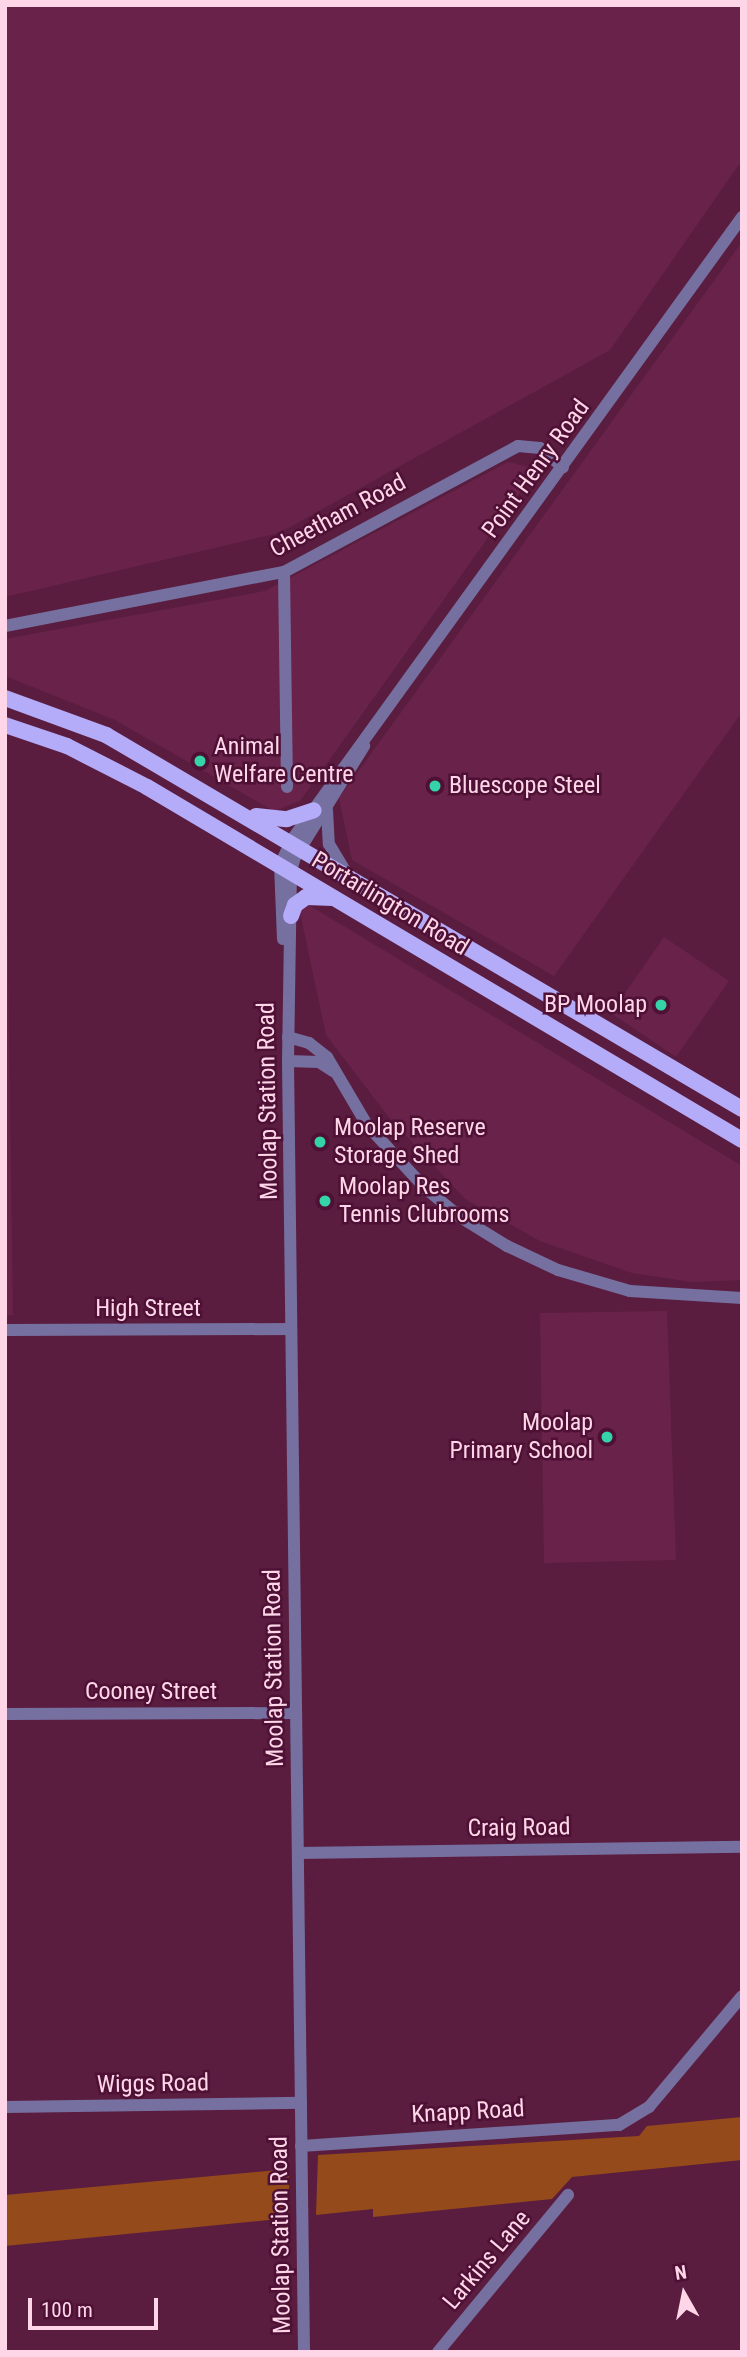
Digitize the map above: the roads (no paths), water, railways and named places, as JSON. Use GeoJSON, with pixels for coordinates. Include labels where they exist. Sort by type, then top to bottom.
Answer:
{"type":"FeatureCollection","features":[{"type":"Feature","properties":{"kind":"main road","name":"Portarlington Road"},"geometry":{"type":"LineString","coordinates":[[5,698],[106,735],[241,811],[742,1109]]}},
{"type":"Feature","properties":{"kind":"main road","name":"Portarlington Road"},"geometry":{"type":"LineString","coordinates":[[5,725],[96,759],[286,868],[742,1140]]}},
{"type":"Feature","properties":{"kind":"main road"},"geometry":{"type":"LineString","coordinates":[[241,811],[273,819],[321,808]]}},
{"type":"Feature","properties":{"kind":"main road"},"geometry":{"type":"LineString","coordinates":[[291,916],[295,905],[306,897],[336,898]]}},
{"type":"Feature","properties":{"kind":"street","name":"Point Henry Road"},"geometry":{"type":"LineString","coordinates":[[286,868],[296,844],[321,808],[742,217]]}},
{"type":"Feature","properties":{"kind":"street","name":"Cheetham Road"},"geometry":{"type":"LineString","coordinates":[[5,626],[75,615],[284,572],[509,449],[540,449],[564,467]]}},
{"type":"Feature","properties":{"kind":"street"},"geometry":{"type":"LineString","coordinates":[[284,572],[287,787]]}},
{"type":"Feature","properties":{"kind":"street","name":"Cheetham Road"},"geometry":{"type":"LineString","coordinates":[[5,634],[75,615]]}},
{"type":"Feature","properties":{"kind":"street"},"geometry":{"type":"LineString","coordinates":[[321,808],[328,844],[347,874]]}},
{"type":"Feature","properties":{"kind":"street","name":"Moolap Station Road"},"geometry":{"type":"LineString","coordinates":[[286,868],[291,916],[288,985]]}},
{"type":"Feature","properties":{"kind":"street","name":"Moolap Station Road"},"geometry":{"type":"LineString","coordinates":[[286,868],[304,2352]]}},
{"type":"Feature","properties":{"kind":"street"},"geometry":{"type":"LineString","coordinates":[[288,1037],[322,1052],[367,1125],[407,1171],[460,1217],[507,1247],[558,1270],[630,1291],[742,1298]]}},
{"type":"Feature","properties":{"kind":"street"},"geometry":{"type":"LineString","coordinates":[[288,1060],[319,1062],[335,1073]]}},
{"type":"Feature","properties":{"kind":"street","name":"High Street"},"geometry":{"type":"LineString","coordinates":[[5,1330],[291,1329]]}},
{"type":"Feature","properties":{"kind":"street","name":"Cooney Street"},"geometry":{"type":"LineString","coordinates":[[5,1714],[296,1713]]}},
{"type":"Feature","properties":{"kind":"street","name":"Craig Road"},"geometry":{"type":"LineString","coordinates":[[298,1853],[742,1847]]}},
{"type":"Feature","properties":{"kind":"street","name":"Knapp Road"},"geometry":{"type":"LineString","coordinates":[[301,2146],[619,2124],[637,2118],[742,1996]]}},
{"type":"Feature","properties":{"kind":"street","name":"Wiggs Road"},"geometry":{"type":"LineString","coordinates":[[5,2107],[301,2103]]}},
{"type":"Feature","properties":{"kind":"street","name":"Larkins Lane"},"geometry":{"type":"LineString","coordinates":[[438,2352],[568,2195]]}},
{"type":"Feature","properties":{"kind":"place","name":"Animal Welfare Centre"},"geometry":{"type":"Point","coordinates":[200,761]}},
{"type":"Feature","properties":{"kind":"place","name":"Bluescope Steel"},"geometry":{"type":"Point","coordinates":[435,786]}},
{"type":"Feature","properties":{"kind":"place","name":"BP Moolap"},"geometry":{"type":"Point","coordinates":[661,1005]}},
{"type":"Feature","properties":{"kind":"place","name":"Moolap Reserve Storage Shed"},"geometry":{"type":"Point","coordinates":[320,1142]}},
{"type":"Feature","properties":{"kind":"place","name":"Moolap Res Tennis Clubrooms"},"geometry":{"type":"Point","coordinates":[325,1201]}},
{"type":"Feature","properties":{"kind":"place","name":"Moolap Primary School"},"geometry":{"type":"Point","coordinates":[607,1437]}}]}
